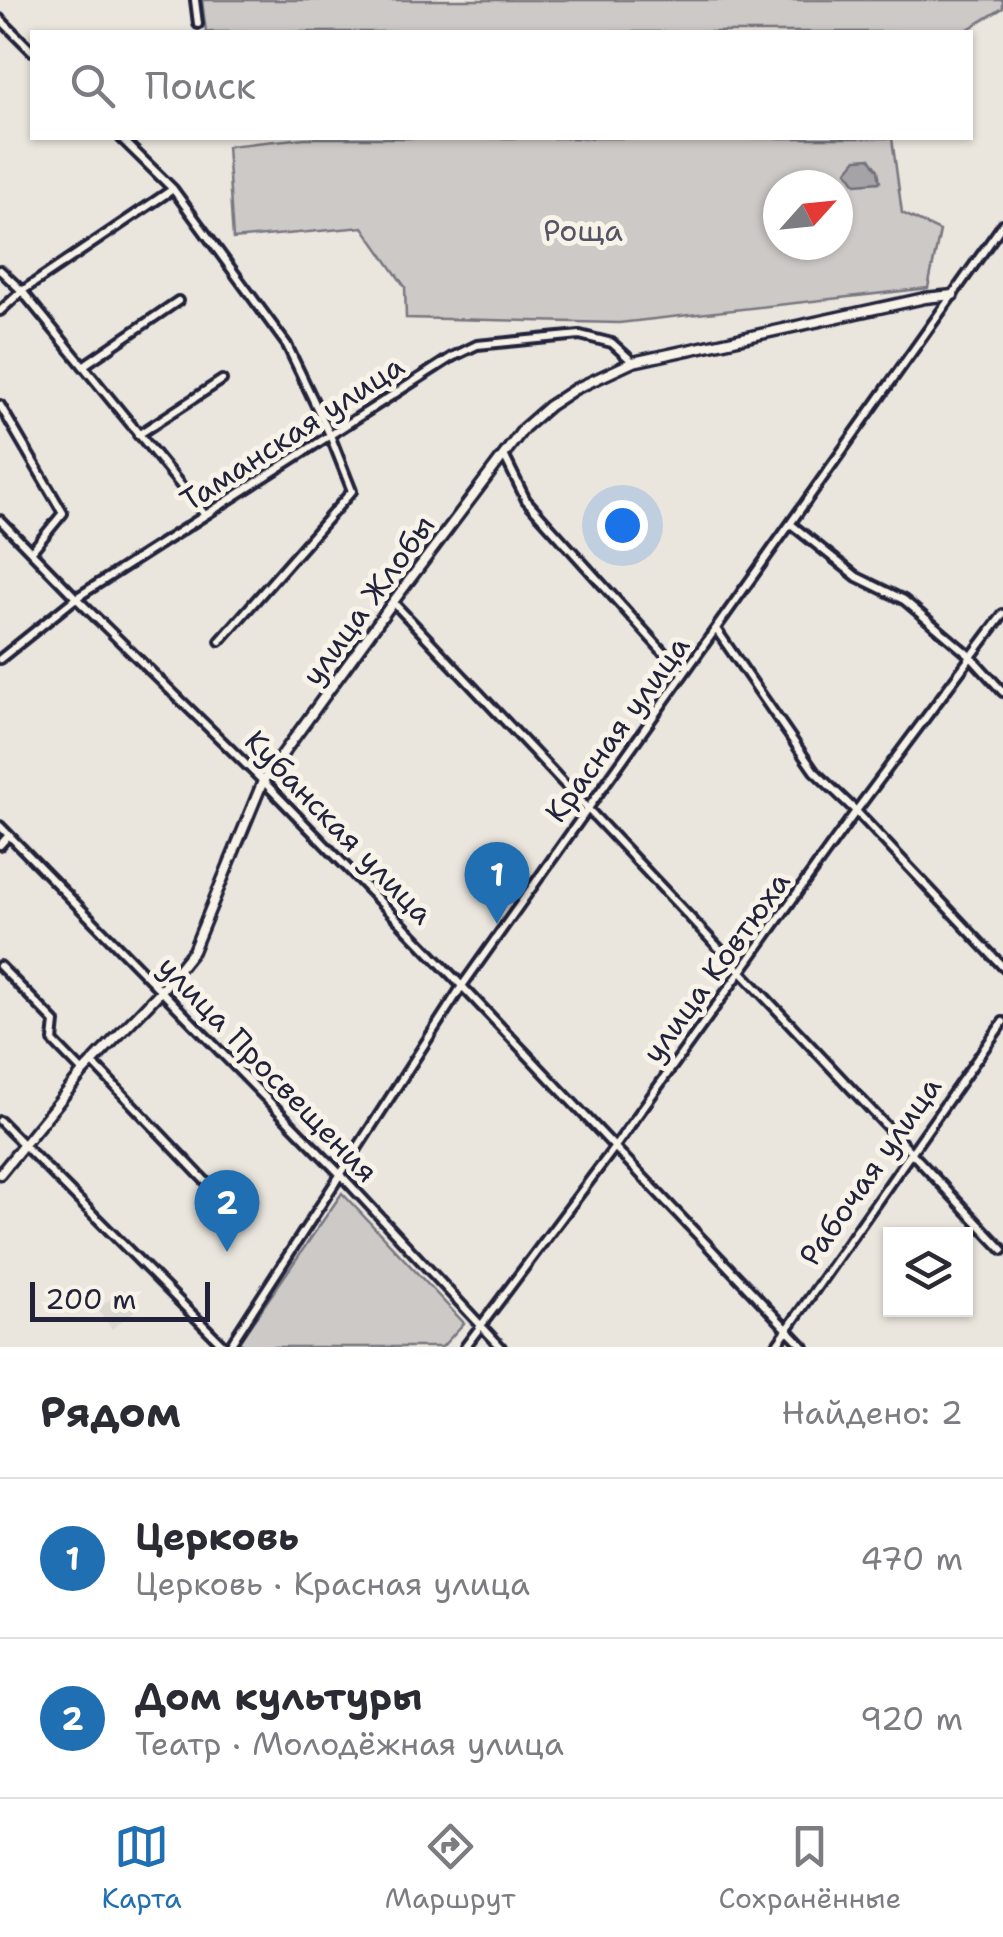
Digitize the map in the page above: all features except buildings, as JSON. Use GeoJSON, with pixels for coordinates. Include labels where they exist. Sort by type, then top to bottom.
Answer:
{"type":"FeatureCollection","features":[{"type":"Feature","properties":{"kind":"street"},"geometry":{"type":"LineString","coordinates":[[194,0],[198,24]]}},
{"type":"Feature","properties":{"kind":"street"},"geometry":{"type":"LineString","coordinates":[[0,19],[30,49]]}},
{"type":"Feature","properties":{"kind":"street"},"geometry":{"type":"LineString","coordinates":[[123,140],[173,188],[287,345],[352,491],[220,641]]}},
{"type":"Feature","properties":{"kind":"street"},"geometry":{"type":"LineString","coordinates":[[0,311],[22,291],[173,188]]}},
{"type":"Feature","properties":{"kind":"street","name":"Красная улица"},"geometry":{"type":"LineString","coordinates":[[227,1347],[462,986],[1003,224]]}},
{"type":"Feature","properties":{"kind":"street"},"geometry":{"type":"LineString","coordinates":[[0,270],[22,291],[205,515]]}},
{"type":"Feature","properties":{"kind":"street","name":"улица Жлобы"},"geometry":{"type":"LineString","coordinates":[[0,1174],[83,1072],[161,991],[193,951],[264,781],[524,428],[575,389],[633,362],[954,295]]}},
{"type":"Feature","properties":{"kind":"street"},"geometry":{"type":"LineString","coordinates":[[83,366],[178,301]]}},
{"type":"Feature","properties":{"kind":"street","name":"Таманская улица"},"geometry":{"type":"LineString","coordinates":[[0,659],[76,598],[452,357],[476,346],[580,335],[612,343],[633,362]]}},
{"type":"Feature","properties":{"kind":"street"},"geometry":{"type":"LineString","coordinates":[[138,434],[222,380]]}},
{"type":"Feature","properties":{"kind":"street"},"geometry":{"type":"LineString","coordinates":[[0,405],[64,513],[31,552]]}},
{"type":"Feature","properties":{"kind":"street"},"geometry":{"type":"LineString","coordinates":[[504,454],[526,500],[683,674]]}},
{"type":"Feature","properties":{"kind":"street","name":"Кубанская улица"},"geometry":{"type":"LineString","coordinates":[[0,520],[264,781],[804,1347]]}},
{"type":"Feature","properties":{"kind":"street"},"geometry":{"type":"LineString","coordinates":[[792,524],[857,577],[904,600],[970,656],[1003,692]]}},
{"type":"Feature","properties":{"kind":"street"},"geometry":{"type":"LineString","coordinates":[[393,602],[1003,1250]]}},
{"type":"Feature","properties":{"kind":"street","name":"улица Ковтюха"},"geometry":{"type":"LineString","coordinates":[[465,1347],[1003,614]]}},
{"type":"Feature","properties":{"kind":"street"},"geometry":{"type":"LineString","coordinates":[[716,629],[814,772],[856,811],[1003,967]]}},
{"type":"Feature","properties":{"kind":"street","name":"улица Просвещения"},"geometry":{"type":"LineString","coordinates":[[0,826],[341,1175],[501,1347]]}},
{"type":"Feature","properties":{"kind":"street"},"geometry":{"type":"LineString","coordinates":[[0,845],[9,835]]}},
{"type":"Feature","properties":{"kind":"street"},"geometry":{"type":"LineString","coordinates":[[0,966],[55,1022],[54,1040],[83,1072]]}},
{"type":"Feature","properties":{"kind":"street","name":"Рабочая улица"},"geometry":{"type":"LineString","coordinates":[[775,1347],[1003,1022]]}},
{"type":"Feature","properties":{"kind":"street"},"geometry":{"type":"LineString","coordinates":[[92,1062],[228,1206]]}},
{"type":"Feature","properties":{"kind":"street"},"geometry":{"type":"LineString","coordinates":[[0,1121],[227,1347]]}},
{"type":"Feature","properties":{"kind":"shaded area"},"geometry":{"type":"Polygon","coordinates":[[[870,158],[880,182],[856,184],[853,170],[848,170],[857,159],[870,158]]]}},
{"type":"Feature","properties":{"kind":"shaded area"},"geometry":{"type":"Polygon","coordinates":[[[124,1289],[138,1308],[112,1329],[97,1309],[124,1289]]]}},
{"type":"Feature","properties":{"kind":"green space"},"geometry":{"type":"Polygon","coordinates":[[[202,0],[1003,0],[1003,8],[966,30],[206,30],[202,0]]]}},
{"type":"Feature","properties":{"kind":"green space","name":"Роща"},"geometry":{"type":"Polygon","coordinates":[[[286,140],[892,140],[902,213],[940,231],[928,288],[619,323],[406,318],[405,287],[363,227],[233,239],[227,146],[286,140]]]}},
{"type":"Feature","properties":{"kind":"green space"},"geometry":{"type":"Polygon","coordinates":[[[342,1193],[464,1323],[442,1347],[245,1347],[239,1342],[342,1193]]]}},
{"type":"Feature","properties":{"kind":"place","name":"Церковь"},"geometry":{"type":"Point","coordinates":[497,924]}},
{"type":"Feature","properties":{"kind":"place","name":"Дом культуры"},"geometry":{"type":"Point","coordinates":[227,1252]}}]}
